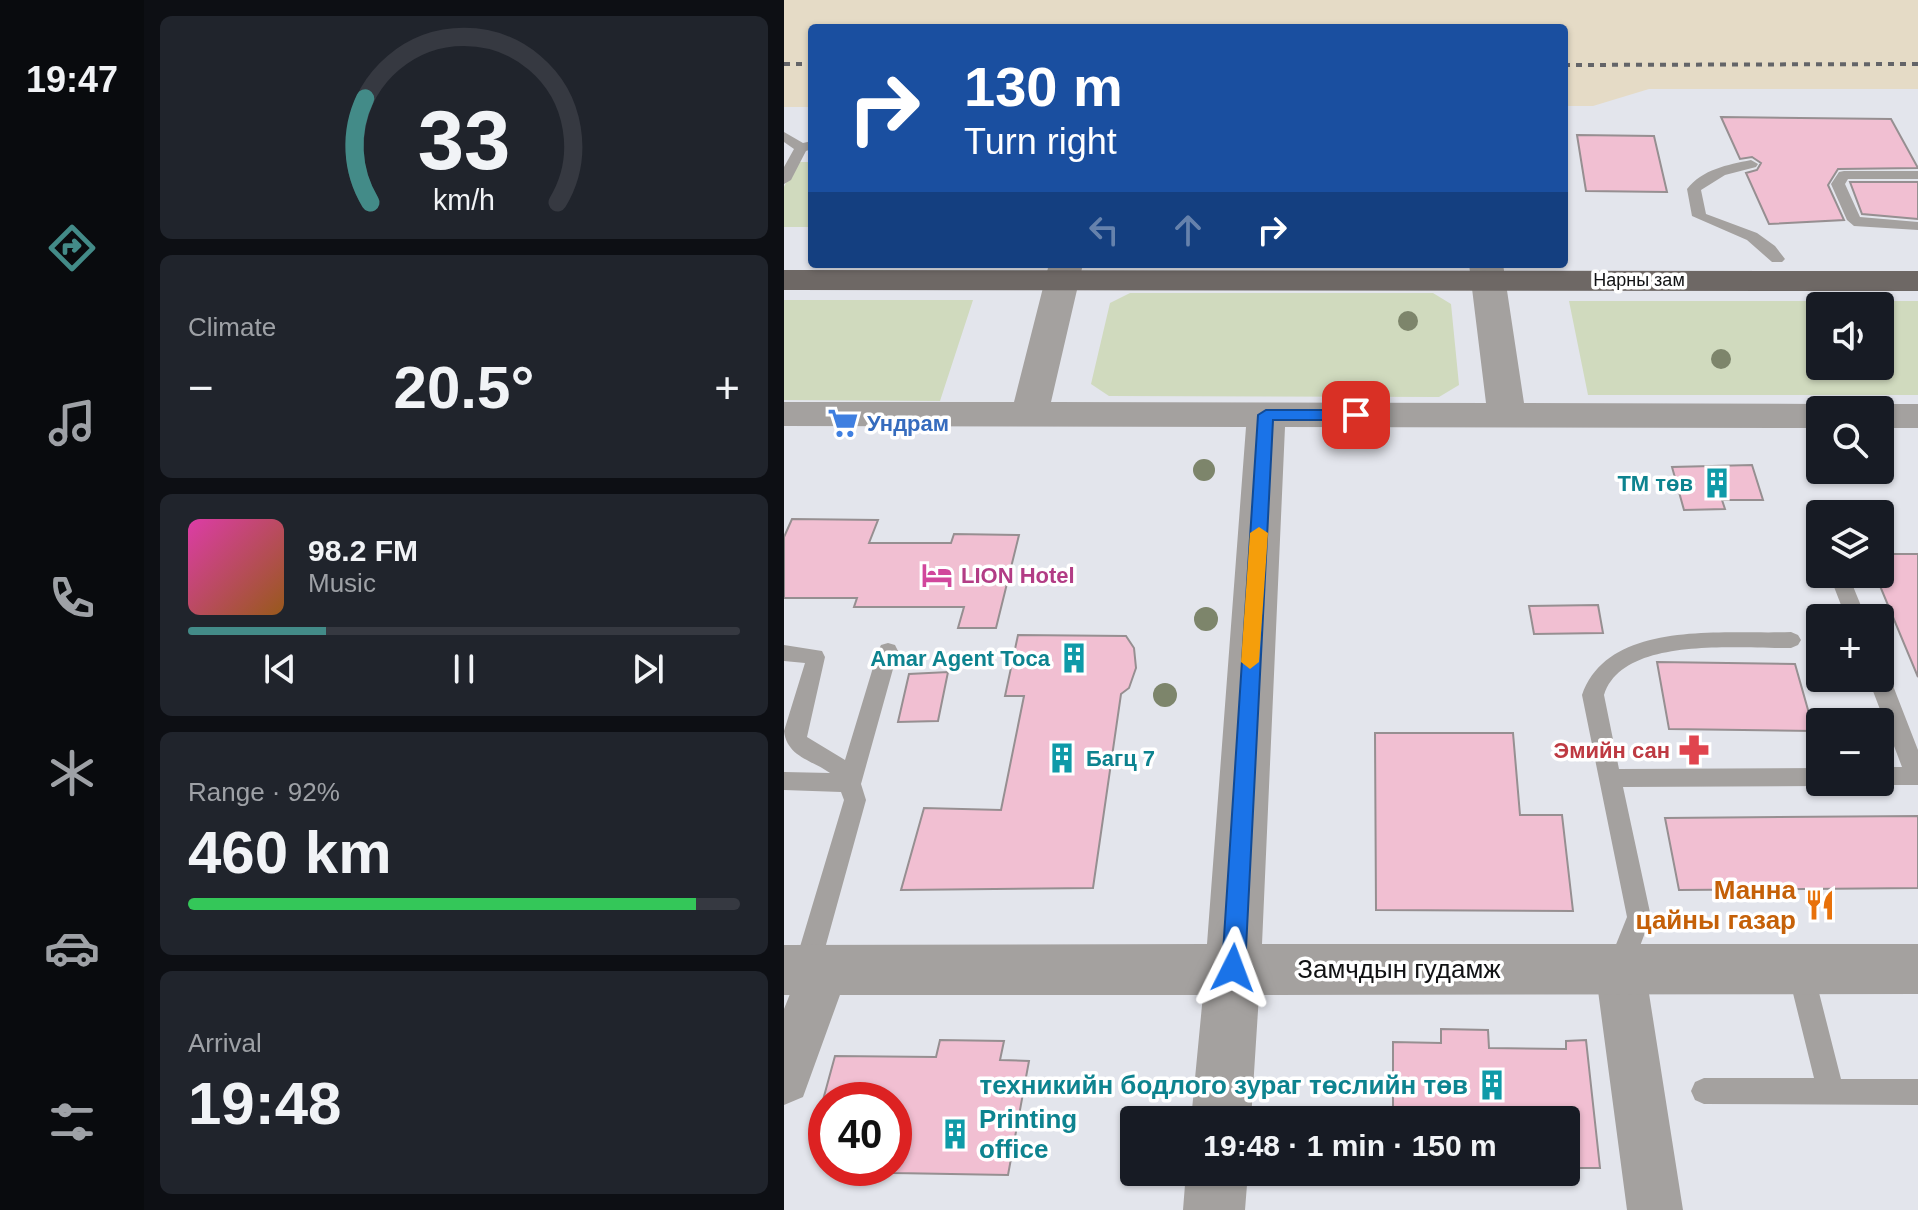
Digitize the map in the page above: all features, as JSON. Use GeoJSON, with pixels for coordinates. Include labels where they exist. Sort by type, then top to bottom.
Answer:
{"type":"FeatureCollection","features":[{"type":"Feature","properties":{"kind":"main road"},"geometry":{"type":"LineString","coordinates":[[784,257],[808,257]]}},
{"type":"Feature","properties":{"kind":"main road","name":"Нарны зам"},"geometry":{"type":"LineString","coordinates":[[1568,259],[1918,259]]}},
{"type":"Feature","properties":{"kind":"main road","name":"Нарны зам"},"geometry":{"type":"LineString","coordinates":[[784,280],[1064,272],[1488,272],[1918,281]]}},
{"type":"Feature","properties":{"kind":"street"},"geometry":{"type":"LineString","coordinates":[[1030,413],[1064,272]]}},
{"type":"Feature","properties":{"kind":"street"},"geometry":{"type":"LineString","coordinates":[[1488,272],[1507,415]]}},
{"type":"Feature","properties":{"kind":"street"},"geometry":{"type":"LineString","coordinates":[[784,414],[1806,416]]}},
{"type":"Feature","properties":{"kind":"street"},"geometry":{"type":"LineString","coordinates":[[1222,1106],[1266,415]]}},
{"type":"Feature","properties":{"kind":"street"},"geometry":{"type":"LineString","coordinates":[[1894,416],[1918,416]]}},
{"type":"Feature","properties":{"kind":"street"},"geometry":{"type":"LineString","coordinates":[[1620,968],[1655,1210]]}},
{"type":"Feature","properties":{"kind":"street","name":"Замчдын гудамж"},"geometry":{"type":"LineString","coordinates":[[805,970],[1918,969]]}},
{"type":"Feature","properties":{"kind":"street"},"geometry":{"type":"LineString","coordinates":[[784,1079],[805,970]]}},
{"type":"Feature","properties":{"kind":"street"},"geometry":{"type":"LineString","coordinates":[[1214,1210],[1216,1186]]}},
{"type":"Feature","properties":{"kind":"lane"},"geometry":{"type":"LineString","coordinates":[[784,136],[806,146],[784,180]]}},
{"type":"Feature","properties":{"kind":"lane"},"geometry":{"type":"LineString","coordinates":[[1751,164],[1715,172],[1701,180],[1694,189],[1699,216],[1753,235],[1770,247],[1777,259]]}},
{"type":"Feature","properties":{"kind":"lane"},"geometry":{"type":"LineString","coordinates":[[1918,175],[1844,175],[1838,184],[1854,220],[1859,223],[1918,226]]}},
{"type":"Feature","properties":{"kind":"lane"},"geometry":{"type":"LineString","coordinates":[[1620,968],[1639,917],[1613,778],[1593,695],[1596,684],[1619,659],[1645,648],[1791,640]]}},
{"type":"Feature","properties":{"kind":"lane"},"geometry":{"type":"LineString","coordinates":[[850,783],[888,651]]}},
{"type":"Feature","properties":{"kind":"lane"},"geometry":{"type":"LineString","coordinates":[[784,653],[815,657],[815,667],[795,731],[796,741],[839,765],[850,783],[855,800],[805,970]]}},
{"type":"Feature","properties":{"kind":"lane"},"geometry":{"type":"LineString","coordinates":[[1884,692],[1917,776],[1894,776]]}},
{"type":"Feature","properties":{"kind":"lane"},"geometry":{"type":"LineString","coordinates":[[1613,778],[1806,777]]}},
{"type":"Feature","properties":{"kind":"lane"},"geometry":{"type":"LineString","coordinates":[[784,781],[850,783]]}},
{"type":"Feature","properties":{"kind":"lane"},"geometry":{"type":"LineString","coordinates":[[1800,969],[1831,1092]]}},
{"type":"Feature","properties":{"kind":"lane"},"geometry":{"type":"LineString","coordinates":[[1704,1091],[1918,1092]]}},
{"type":"Feature","properties":{"kind":"shaded area"},"geometry":{"type":"Polygon","coordinates":[[[784,0],[1918,0],[1918,89],[1649,89],[1593,106],[1568,106],[1568,24],[808,24],[808,107],[784,107],[784,0]]]}},
{"type":"Feature","properties":{"kind":"green space"},"geometry":{"type":"Polygon","coordinates":[[[796,162],[808,162],[808,227],[784,227],[784,187],[796,162]]]}},
{"type":"Feature","properties":{"kind":"green space"},"geometry":{"type":"Polygon","coordinates":[[[1130,293],[1433,293],[1451,304],[1459,385],[1439,397],[1109,396],[1091,384],[1110,303],[1130,293]]]}},
{"type":"Feature","properties":{"kind":"green space"},"geometry":{"type":"Polygon","coordinates":[[[784,300],[973,300],[940,401],[784,400],[784,300]]]}},
{"type":"Feature","properties":{"kind":"green space"},"geometry":{"type":"Polygon","coordinates":[[[1569,301],[1806,301],[1806,380],[1894,380],[1894,301],[1918,301],[1918,395],[1588,395],[1569,301]]]}},
{"type":"Feature","properties":{"kind":"building"},"geometry":{"type":"Polygon","coordinates":[[[1721,117],[1891,119],[1918,168],[1838,169],[1828,185],[1844,220],[1769,224],[1746,173],[1757,170],[1761,163],[1752,157],[1740,159],[1721,117]]]}},
{"type":"Feature","properties":{"kind":"building"},"geometry":{"type":"Polygon","coordinates":[[[1577,135],[1654,136],[1667,192],[1586,191],[1577,135]]]}},
{"type":"Feature","properties":{"kind":"building"},"geometry":{"type":"Polygon","coordinates":[[[1850,182],[1918,182],[1918,219],[1862,214],[1850,182]]]}},
{"type":"Feature","properties":{"kind":"building","name":"TM төв"},"geometry":{"type":"Polygon","coordinates":[[[1752,465],[1763,500],[1722,500],[1725,509],[1684,510],[1672,467],[1752,465]]]}},
{"type":"Feature","properties":{"kind":"building","name":"LION Hotel"},"geometry":{"type":"Polygon","coordinates":[[[792,519],[878,520],[869,543],[951,543],[954,534],[1019,535],[996,628],[958,628],[964,607],[854,607],[857,598],[784,598],[784,537],[792,519]]]}},
{"type":"Feature","properties":{"kind":"building"},"geometry":{"type":"Polygon","coordinates":[[[1894,554],[1918,554],[1918,677],[1894,620],[1894,604],[1888,604],[1881,588],[1894,588],[1894,554]]]}},
{"type":"Feature","properties":{"kind":"building"},"geometry":{"type":"Polygon","coordinates":[[[1598,605],[1603,633],[1534,634],[1529,606],[1598,605]]]}},
{"type":"Feature","properties":{"kind":"building","name":"Багц 7"},"geometry":{"type":"Polygon","coordinates":[[[1018,635],[1126,636],[1134,648],[1136,668],[1129,688],[1121,694],[1093,888],[901,890],[924,808],[1001,810],[1024,696],[1005,696],[1018,635]]]}},
{"type":"Feature","properties":{"kind":"building"},"geometry":{"type":"Polygon","coordinates":[[[1657,662],[1795,664],[1807,708],[1806,731],[1669,729],[1657,662]]]}},
{"type":"Feature","properties":{"kind":"building"},"geometry":{"type":"Polygon","coordinates":[[[948,672],[938,721],[898,722],[909,674],[948,672]]]}},
{"type":"Feature","properties":{"kind":"building"},"geometry":{"type":"Polygon","coordinates":[[[1375,733],[1513,733],[1520,815],[1562,815],[1573,911],[1376,910],[1375,733]]]}},
{"type":"Feature","properties":{"kind":"building"},"geometry":{"type":"Polygon","coordinates":[[[1918,816],[1918,888],[1679,890],[1665,818],[1918,816]]]}},
{"type":"Feature","properties":{"kind":"building","name":"техникийн бодлого зураг төслийн төв"},"geometry":{"type":"Polygon","coordinates":[[[1441,1029],[1488,1030],[1489,1048],[1566,1049],[1566,1041],[1586,1040],[1600,1168],[1580,1168],[1580,1106],[1393,1106],[1393,1042],[1441,1043],[1441,1029]]]}},
{"type":"Feature","properties":{"kind":"building","name":"Printing office"},"geometry":{"type":"Polygon","coordinates":[[[940,1040],[1004,1041],[1000,1060],[1029,1061],[1008,1175],[912,1173],[912,1082],[828,1082],[835,1056],[936,1057],[940,1040]]]}},
{"type":"Feature","properties":{"kind":"railway"},"geometry":{"type":"LineString","coordinates":[[784,64],[808,64]]}},
{"type":"Feature","properties":{"kind":"railway"},"geometry":{"type":"LineString","coordinates":[[1568,65],[1918,64]]}},
{"type":"Feature","properties":{"kind":"slow traffic"},"geometry":{"type":"LineString","coordinates":[[1250,662],[1259,533]]}},
{"type":"Feature","properties":{"kind":"place","name":"Ундрам"},"geometry":{"type":"Point","coordinates":[843,423]}},
{"type":"Feature","properties":{"kind":"place","name":"TM төв"},"geometry":{"type":"Point","coordinates":[1717,483]}},
{"type":"Feature","properties":{"kind":"place","name":"LION Hotel"},"geometry":{"type":"Point","coordinates":[937,575]}},
{"type":"Feature","properties":{"kind":"place","name":"Amar Agent Toca"},"geometry":{"type":"Point","coordinates":[1074,658]}},
{"type":"Feature","properties":{"kind":"place","name":"Эмийн сан"},"geometry":{"type":"Point","coordinates":[1694,750]}},
{"type":"Feature","properties":{"kind":"place","name":"Багц 7"},"geometry":{"type":"Point","coordinates":[1062,758]}},
{"type":"Feature","properties":{"kind":"place","name":"Манна цайны газар"},"geometry":{"type":"Point","coordinates":[1820,905]}},
{"type":"Feature","properties":{"kind":"place","name":"техникийн бодлого зураг төслийн төв"},"geometry":{"type":"Point","coordinates":[1492,1085]}},
{"type":"Feature","properties":{"kind":"place","name":"Printing office"},"geometry":{"type":"Point","coordinates":[955,1134]}},
{"type":"Feature","properties":{"kind":"route"},"geometry":{"type":"LineString","coordinates":[[1233,968],[1266,415],[1356,415]]}}]}
